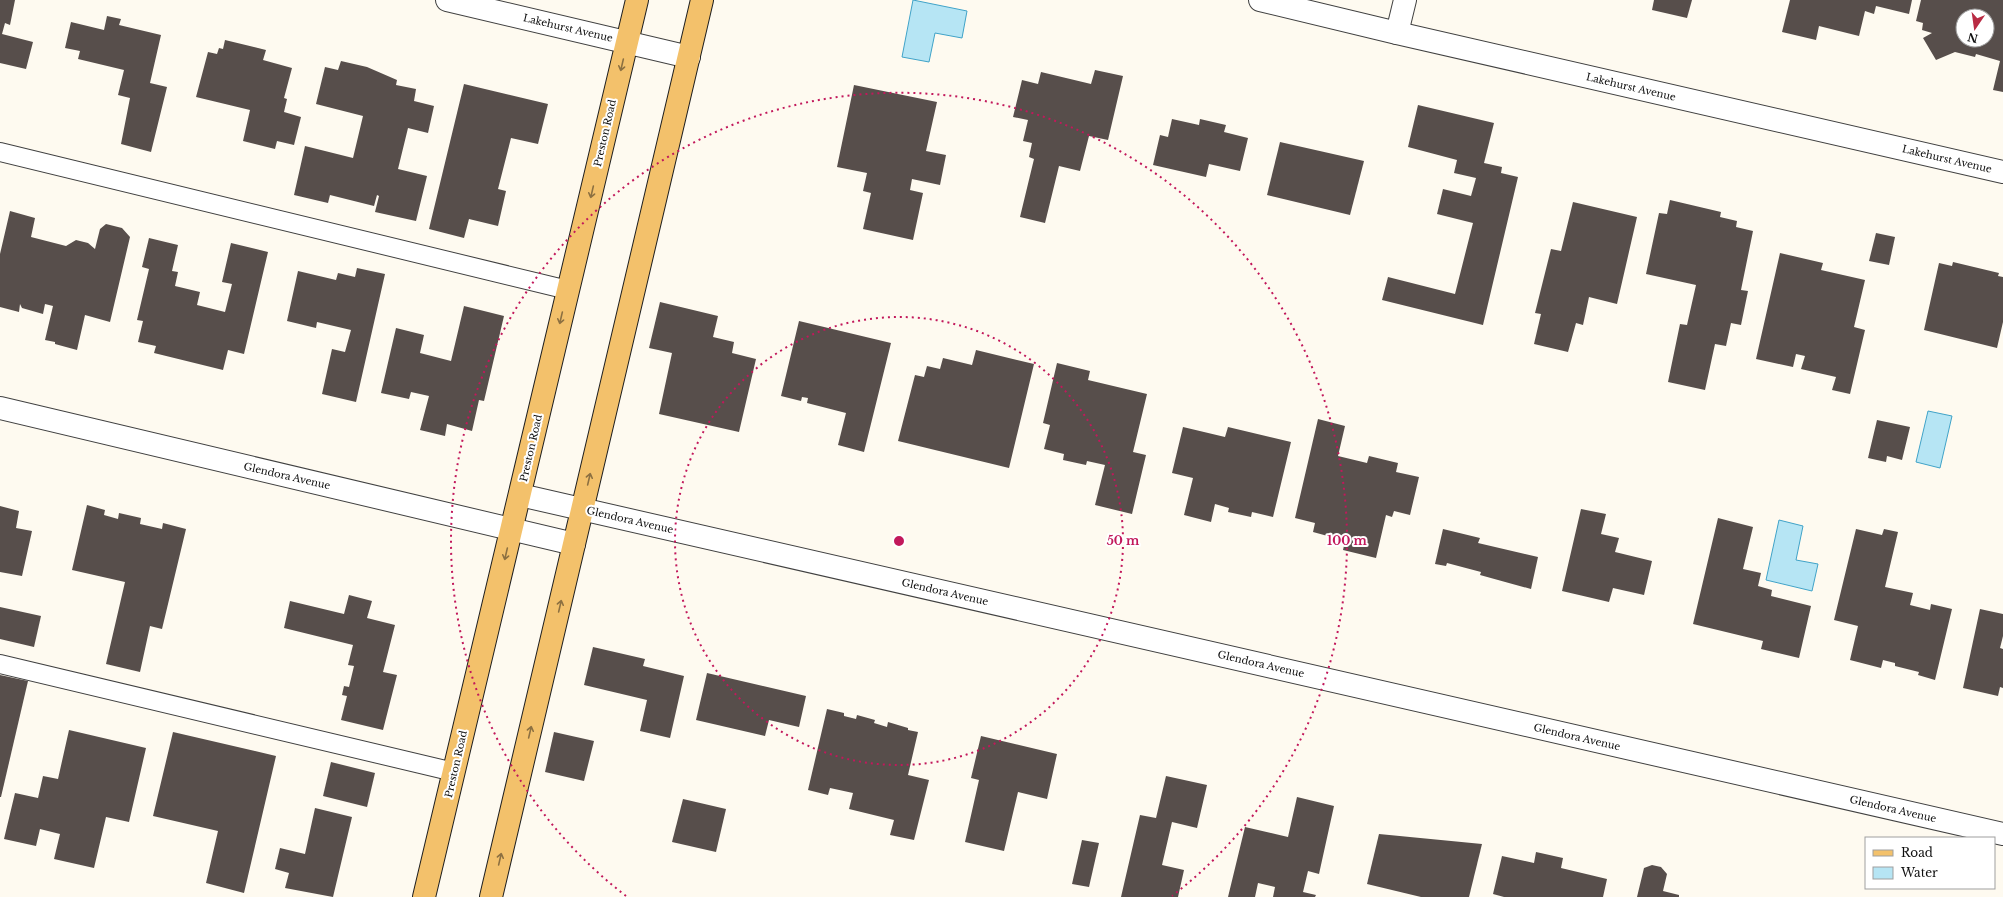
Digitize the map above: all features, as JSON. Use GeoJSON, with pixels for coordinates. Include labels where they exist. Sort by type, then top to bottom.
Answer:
{"type":"FeatureCollection","features":[{"type":"Feature","properties":{"kind":"main road","name":"Preston Road"},"geometry":{"type":"LineString","coordinates":[[424,897],[637,0]]}},
{"type":"Feature","properties":{"kind":"main road"},"geometry":{"type":"LineString","coordinates":[[491,897],[702,0]]}},
{"type":"Feature","properties":{"kind":"street","name":"Lakehurst Avenue"},"geometry":{"type":"LineString","coordinates":[[447,0],[689,57]]}},
{"type":"Feature","properties":{"kind":"street","name":"Lakehurst Avenue"},"geometry":{"type":"LineString","coordinates":[[1260,0],[1397,33],[2003,172]]}},
{"type":"Feature","properties":{"kind":"street"},"geometry":{"type":"LineString","coordinates":[[1397,33],[1405,0]]}},
{"type":"Feature","properties":{"kind":"street","name":"Glendora Avenue"},"geometry":{"type":"LineString","coordinates":[[0,408],[574,544]]}},
{"type":"Feature","properties":{"kind":"street","name":"Glendora Avenue"},"geometry":{"type":"LineString","coordinates":[[520,495],[2003,834]]}},
{"type":"Feature","properties":{"kind":"lane"},"geometry":{"type":"LineString","coordinates":[[0,152],[568,290]]}},
{"type":"Feature","properties":{"kind":"lane"},"geometry":{"type":"LineString","coordinates":[[0,664],[454,772]]}},
{"type":"Feature","properties":{"kind":"water"},"geometry":{"type":"Polygon","coordinates":[[[913,0],[967,11],[962,38],[935,33],[929,62],[902,57],[913,0]]]}},
{"type":"Feature","properties":{"kind":"water"},"geometry":{"type":"Polygon","coordinates":[[[1928,411],[1952,416],[1940,468],[1916,462],[1928,411]]]}},
{"type":"Feature","properties":{"kind":"water"},"geometry":{"type":"Polygon","coordinates":[[[1779,520],[1803,526],[1796,560],[1818,564],[1812,591],[1766,580],[1779,520]]]}},
{"type":"Feature","properties":{"kind":"building"},"geometry":{"type":"Polygon","coordinates":[[[0,0],[15,0],[10,25],[5,23],[2,34],[33,42],[26,69],[0,63],[0,0]]]}},
{"type":"Feature","properties":{"kind":"building"},"geometry":{"type":"Polygon","coordinates":[[[1654,0],[1692,0],[1687,18],[1652,10],[1654,0]]]}},
{"type":"Feature","properties":{"kind":"building"},"geometry":{"type":"Polygon","coordinates":[[[1790,0],[1912,0],[1909,14],[1876,6],[1874,14],[1865,11],[1859,36],[1819,26],[1816,40],[1782,32],[1790,0]]]}},
{"type":"Feature","properties":{"kind":"building"},"geometry":{"type":"Polygon","coordinates":[[[1921,0],[2003,0],[2003,92],[1993,90],[2000,61],[1976,54],[1975,57],[1955,52],[1936,60],[1923,38],[1932,33],[1922,30],[1923,23],[1916,21],[1921,0]]]}},
{"type":"Feature","properties":{"kind":"building"},"geometry":{"type":"Polygon","coordinates":[[[107,16],[121,19],[119,25],[161,35],[150,83],[167,87],[151,152],[121,144],[130,98],[118,95],[124,70],[78,59],[80,51],[65,48],[71,22],[104,30],[107,16]]]}},
{"type":"Feature","properties":{"kind":"building"},"geometry":{"type":"Polygon","coordinates":[[[225,40],[266,50],[263,60],[292,68],[284,98],[287,99],[284,112],[301,117],[294,145],[277,141],[275,149],[243,141],[250,110],[196,97],[208,52],[217,54],[219,48],[223,49],[225,40]]]}},
{"type":"Feature","properties":{"kind":"building"},"geometry":{"type":"Polygon","coordinates":[[[341,61],[367,67],[397,80],[396,85],[416,89],[414,101],[434,106],[428,133],[408,128],[398,169],[427,176],[416,221],[375,212],[379,196],[377,195],[374,206],[330,195],[328,203],[294,195],[305,146],[353,158],[363,116],[316,104],[325,67],[338,70],[341,61]]]}},
{"type":"Feature","properties":{"kind":"building"},"geometry":{"type":"Polygon","coordinates":[[[1095,70],[1123,76],[1108,140],[1089,136],[1080,171],[1059,166],[1045,223],[1020,217],[1034,159],[1029,157],[1032,143],[1023,141],[1028,120],[1013,117],[1022,80],[1038,84],[1041,72],[1091,84],[1095,70]]]}},
{"type":"Feature","properties":{"kind":"building"},"geometry":{"type":"Polygon","coordinates":[[[464,84],[548,104],[538,144],[511,138],[498,189],[506,191],[498,226],[469,219],[464,238],[429,229],[464,84]]]}},
{"type":"Feature","properties":{"kind":"building"},"geometry":{"type":"Polygon","coordinates":[[[854,85],[937,102],[926,151],[946,155],[940,185],[912,179],[910,190],[923,193],[913,240],[863,229],[871,193],[863,191],[867,173],[837,167],[854,85]]]}},
{"type":"Feature","properties":{"kind":"building"},"geometry":{"type":"Polygon","coordinates":[[[1418,105],[1494,123],[1484,163],[1502,167],[1501,173],[1518,177],[1483,325],[1382,300],[1388,277],[1455,294],[1473,223],[1437,214],[1443,189],[1471,196],[1476,178],[1454,173],[1457,160],[1408,147],[1418,105]]]}},
{"type":"Feature","properties":{"kind":"building"},"geometry":{"type":"Polygon","coordinates":[[[1172,119],[1199,125],[1200,119],[1226,125],[1224,132],[1248,138],[1240,171],[1209,164],[1206,177],[1153,165],[1160,135],[1168,137],[1172,119]]]}},
{"type":"Feature","properties":{"kind":"building"},"geometry":{"type":"Polygon","coordinates":[[[1280,142],[1364,161],[1350,215],[1267,195],[1280,142]]]}},
{"type":"Feature","properties":{"kind":"building"},"geometry":{"type":"Polygon","coordinates":[[[1670,200],[1721,212],[1720,217],[1737,221],[1736,227],[1753,231],[1741,290],[1748,291],[1741,325],[1731,323],[1726,346],[1715,344],[1705,390],[1668,382],[1680,324],[1687,325],[1696,285],[1646,274],[1659,213],[1667,214],[1670,200]]]}},
{"type":"Feature","properties":{"kind":"building"},"geometry":{"type":"Polygon","coordinates":[[[1573,202],[1637,217],[1617,304],[1589,297],[1583,325],[1576,323],[1568,352],[1534,344],[1541,314],[1535,313],[1551,249],[1561,251],[1573,202]]]}},
{"type":"Feature","properties":{"kind":"building"},"geometry":{"type":"Polygon","coordinates":[[[10,211],[35,218],[31,237],[66,246],[76,240],[88,243],[95,249],[100,229],[106,224],[122,228],[130,237],[110,322],[85,315],[77,350],[45,340],[53,306],[45,304],[43,314],[22,308],[20,304],[19,312],[0,307],[0,254],[10,211]]]}},
{"type":"Feature","properties":{"kind":"building"},"geometry":{"type":"Polygon","coordinates":[[[1876,233],[1895,237],[1889,265],[1869,261],[1876,233]]]}},
{"type":"Feature","properties":{"kind":"building"},"geometry":{"type":"Polygon","coordinates":[[[149,238],[178,245],[172,271],[178,272],[175,286],[200,292],[197,305],[225,312],[232,284],[222,282],[231,243],[268,252],[244,354],[228,350],[223,370],[154,353],[156,346],[138,342],[143,321],[137,320],[149,269],[142,267],[149,238]]]}},
{"type":"Feature","properties":{"kind":"building"},"geometry":{"type":"Polygon","coordinates":[[[1780,253],[1823,263],[1821,270],[1865,280],[1854,327],[1865,330],[1850,394],[1832,390],[1836,377],[1801,369],[1805,356],[1796,354],[1793,367],[1756,359],[1780,253]]]}},
{"type":"Feature","properties":{"kind":"building"},"geometry":{"type":"Polygon","coordinates":[[[1953,262],[1999,273],[1998,276],[2003,277],[2003,322],[1997,348],[1924,330],[1939,263],[1952,266],[1953,262]]]}},
{"type":"Feature","properties":{"kind":"building"},"geometry":{"type":"Polygon","coordinates":[[[357,268],[385,274],[356,402],[322,394],[332,349],[345,352],[351,330],[317,322],[316,328],[287,321],[298,271],[336,280],[338,273],[355,277],[357,268]]]}},
{"type":"Feature","properties":{"kind":"building"},"geometry":{"type":"Polygon","coordinates":[[[660,302],[718,316],[713,337],[734,342],[732,353],[756,359],[739,432],[659,414],[672,353],[649,348],[660,302]]]}},
{"type":"Feature","properties":{"kind":"building"},"geometry":{"type":"Polygon","coordinates":[[[464,306],[504,316],[484,401],[479,400],[472,431],[447,424],[445,436],[420,430],[429,396],[411,392],[409,399],[381,393],[396,328],[424,335],[420,353],[451,361],[464,306]]]}},
{"type":"Feature","properties":{"kind":"building"},"geometry":{"type":"Polygon","coordinates":[[[799,321],[891,343],[864,452],[838,445],[846,413],[807,403],[808,398],[802,397],[801,401],[781,396],[799,321]]]}},
{"type":"Feature","properties":{"kind":"building"},"geometry":{"type":"Polygon","coordinates":[[[976,350],[1034,364],[1009,468],[898,441],[915,375],[924,377],[927,366],[940,369],[943,358],[972,365],[976,350]]]}},
{"type":"Feature","properties":{"kind":"building"},"geometry":{"type":"Polygon","coordinates":[[[1057,363],[1090,371],[1088,380],[1147,394],[1133,452],[1146,455],[1132,514],[1095,505],[1105,465],[1087,461],[1086,465],[1063,460],[1064,454],[1044,449],[1050,425],[1043,423],[1057,363]]]}},
{"type":"Feature","properties":{"kind":"building"},"geometry":{"type":"Polygon","coordinates":[[[1318,419],[1345,426],[1338,456],[1367,463],[1369,456],[1398,463],[1396,472],[1419,477],[1410,515],[1394,511],[1392,517],[1386,515],[1376,558],[1343,550],[1346,537],[1336,535],[1335,538],[1313,532],[1315,523],[1295,518],[1318,419]]]}},
{"type":"Feature","properties":{"kind":"building"},"geometry":{"type":"Polygon","coordinates":[[[1877,420],[1910,427],[1902,460],[1887,456],[1886,462],[1868,458],[1877,420]]]}},
{"type":"Feature","properties":{"kind":"building"},"geometry":{"type":"Polygon","coordinates":[[[1183,427],[1225,437],[1228,427],[1291,442],[1273,517],[1252,512],[1251,517],[1228,512],[1229,508],[1215,504],[1211,522],[1184,515],[1193,478],[1172,473],[1183,427]]]}},
{"type":"Feature","properties":{"kind":"building"},"geometry":{"type":"Polygon","coordinates":[[[87,505],[105,510],[104,515],[118,519],[119,513],[141,518],[140,524],[162,529],[163,523],[186,529],[162,629],[150,626],[140,672],[106,664],[125,582],[72,570],[87,505]]]}},
{"type":"Feature","properties":{"kind":"building"},"geometry":{"type":"Polygon","coordinates":[[[0,506],[19,511],[16,528],[32,531],[22,576],[0,572],[0,506]]]}},
{"type":"Feature","properties":{"kind":"building"},"geometry":{"type":"Polygon","coordinates":[[[1581,509],[1606,514],[1601,534],[1619,538],[1615,552],[1652,561],[1644,595],[1613,588],[1609,602],[1562,591],[1581,509]]]}},
{"type":"Feature","properties":{"kind":"building"},"geometry":{"type":"Polygon","coordinates":[[[1718,518],[1753,527],[1743,569],[1761,573],[1758,586],[1772,590],[1771,596],[1811,606],[1799,658],[1761,649],[1763,641],[1693,624],[1718,518]]]}},
{"type":"Feature","properties":{"kind":"building"},"geometry":{"type":"Polygon","coordinates":[[[1443,529],[1480,538],[1478,543],[1538,557],[1531,589],[1480,575],[1481,572],[1447,563],[1446,566],[1435,564],[1443,529]]]}},
{"type":"Feature","properties":{"kind":"building"},"geometry":{"type":"Polygon","coordinates":[[[1856,529],[1882,535],[1884,529],[1898,532],[1885,587],[1913,593],[1910,605],[1930,610],[1931,604],[1952,609],[1935,680],[1918,675],[1919,672],[1895,666],[1895,663],[1883,660],[1881,668],[1850,660],[1858,626],[1834,620],[1856,529]]]}},
{"type":"Feature","properties":{"kind":"building"},"geometry":{"type":"Polygon","coordinates":[[[349,595],[372,601],[367,618],[395,625],[383,672],[397,675],[383,730],[341,720],[347,696],[342,695],[344,686],[349,687],[354,666],[348,665],[353,645],[284,628],[290,601],[344,614],[349,595]]]}},
{"type":"Feature","properties":{"kind":"building"},"geometry":{"type":"Polygon","coordinates":[[[0,607],[41,616],[34,647],[0,639],[0,607]]]}},
{"type":"Feature","properties":{"kind":"building"},"geometry":{"type":"Polygon","coordinates":[[[1980,609],[2003,614],[2003,636],[2000,648],[2003,649],[2003,688],[2000,687],[1998,696],[1963,688],[1980,609]]]}},
{"type":"Feature","properties":{"kind":"building"},"geometry":{"type":"Polygon","coordinates":[[[593,647],[645,659],[643,666],[684,676],[670,738],[640,731],[647,700],[584,685],[593,647]]]}},
{"type":"Feature","properties":{"kind":"building"},"geometry":{"type":"Polygon","coordinates":[[[707,673],[806,696],[799,727],[769,720],[765,736],[696,720],[707,673]]]}},
{"type":"Feature","properties":{"kind":"building"},"geometry":{"type":"Polygon","coordinates":[[[0,675],[28,681],[1,797],[0,797],[0,675]]]}},
{"type":"Feature","properties":{"kind":"building"},"geometry":{"type":"Polygon","coordinates":[[[827,709],[844,713],[844,716],[856,719],[857,715],[875,720],[874,723],[887,727],[888,722],[908,728],[908,730],[918,732],[908,775],[929,780],[914,840],[890,835],[894,820],[849,809],[853,793],[830,788],[828,795],[808,790],[827,709]]]}},
{"type":"Feature","properties":{"kind":"building"},"geometry":{"type":"Polygon","coordinates":[[[69,730],[146,748],[129,822],[106,817],[94,868],[54,859],[60,834],[40,829],[36,846],[4,839],[15,793],[38,798],[43,776],[58,779],[69,730]]]}},
{"type":"Feature","properties":{"kind":"building"},"geometry":{"type":"Polygon","coordinates":[[[173,732],[276,756],[244,893],[206,883],[218,831],[153,816],[173,732]]]}},
{"type":"Feature","properties":{"kind":"building"},"geometry":{"type":"Polygon","coordinates":[[[554,732],[594,741],[584,781],[545,772],[554,732]]]}},
{"type":"Feature","properties":{"kind":"building"},"geometry":{"type":"Polygon","coordinates":[[[981,736],[1057,754],[1047,799],[1018,792],[1004,851],[965,842],[979,780],[971,778],[981,736]]]}},
{"type":"Feature","properties":{"kind":"building"},"geometry":{"type":"Polygon","coordinates":[[[331,762],[375,773],[367,807],[323,796],[331,762]]]}},
{"type":"Feature","properties":{"kind":"building"},"geometry":{"type":"Polygon","coordinates":[[[1166,776],[1207,785],[1197,828],[1172,822],[1162,865],[1184,870],[1178,897],[1121,897],[1140,815],[1156,818],[1166,776]]]}},
{"type":"Feature","properties":{"kind":"building"},"geometry":{"type":"Polygon","coordinates":[[[1297,797],[1334,806],[1319,874],[1308,871],[1303,892],[1316,895],[1315,897],[1273,897],[1275,887],[1258,883],[1255,897],[1228,897],[1245,827],[1288,837],[1297,797]]]}},
{"type":"Feature","properties":{"kind":"building"},"geometry":{"type":"Polygon","coordinates":[[[683,799],[726,809],[716,852],[672,842],[683,799]]]}},
{"type":"Feature","properties":{"kind":"building"},"geometry":{"type":"Polygon","coordinates":[[[315,808],[352,817],[333,897],[285,888],[289,873],[275,869],[280,848],[305,854],[315,808]]]}},
{"type":"Feature","properties":{"kind":"building"},"geometry":{"type":"Polygon","coordinates":[[[1379,834],[1482,844],[1469,897],[1421,897],[1367,884],[1379,834]]]}},
{"type":"Feature","properties":{"kind":"building"},"geometry":{"type":"Polygon","coordinates":[[[1082,840],[1099,843],[1089,887],[1072,884],[1082,840]]]}},
{"type":"Feature","properties":{"kind":"building"},"geometry":{"type":"Polygon","coordinates":[[[1536,852],[1563,858],[1561,868],[1607,879],[1603,897],[1504,897],[1493,894],[1502,856],[1534,863],[1536,852]]]}},
{"type":"Feature","properties":{"kind":"building"},"geometry":{"type":"Polygon","coordinates":[[[1652,865],[1661,867],[1667,874],[1663,891],[1679,895],[1679,897],[1637,897],[1644,868],[1652,865]]]}}]}
